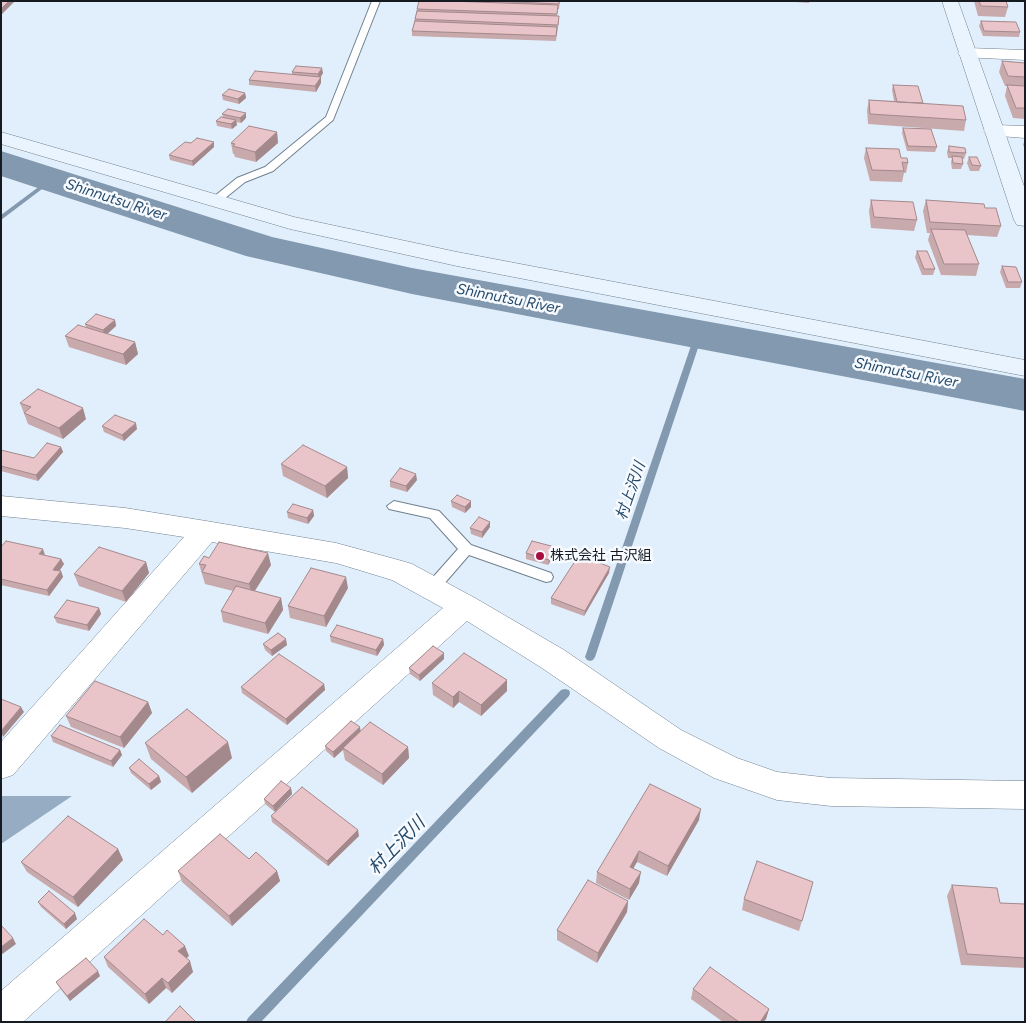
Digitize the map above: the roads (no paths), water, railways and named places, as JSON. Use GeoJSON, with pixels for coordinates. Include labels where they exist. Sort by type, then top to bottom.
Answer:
{"type":"FeatureCollection","features":[{"type":"Feature","properties":{"kind":"street"},"geometry":{"type":"LineString","coordinates":[[950,1],[1025,220]]}},
{"type":"Feature","properties":{"kind":"street"},"geometry":{"type":"LineString","coordinates":[[967,52],[1025,55]]}},
{"type":"Feature","properties":{"kind":"street"},"geometry":{"type":"LineString","coordinates":[[994,131],[1025,132]]}},
{"type":"Feature","properties":{"kind":"street"},"geometry":{"type":"LineString","coordinates":[[1,138],[290,223],[457,259],[1025,368]]}},
{"type":"Feature","properties":{"kind":"street"},"geometry":{"type":"LineString","coordinates":[[1,506],[125,518],[206,531],[336,553],[402,572],[465,606],[553,659],[670,739],[726,768],[776,786],[832,792],[1025,795]]}},
{"type":"Feature","properties":{"kind":"street"},"geometry":{"type":"LineString","coordinates":[[1,765],[206,531]]}},
{"type":"Feature","properties":{"kind":"street"},"geometry":{"type":"LineString","coordinates":[[1,1016],[465,606]]}},
{"type":"Feature","properties":{"kind":"lane"},"geometry":{"type":"LineString","coordinates":[[215,201],[241,180],[269,169],[330,118],[376,1]]}},
{"type":"Feature","properties":{"kind":"lane"},"geometry":{"type":"LineString","coordinates":[[394,506],[434,514],[466,549],[546,578]]}},
{"type":"Feature","properties":{"kind":"lane"},"geometry":{"type":"LineString","coordinates":[[432,588],[466,549]]}},
{"type":"Feature","properties":{"kind":"waterway","name":"Shinnutsu River"},"geometry":{"type":"LineString","coordinates":[[1,163],[261,247],[412,281],[1025,395]]}},
{"type":"Feature","properties":{"kind":"waterway"},"geometry":{"type":"LineString","coordinates":[[1,218],[52,179]]}},
{"type":"Feature","properties":{"kind":"waterway","name":"村上沢川"},"geometry":{"type":"LineString","coordinates":[[590,657],[699,333]]}},
{"type":"Feature","properties":{"kind":"waterway","name":"村上沢川"},"geometry":{"type":"LineString","coordinates":[[252,1022],[565,693]]}},
{"type":"Feature","properties":{"kind":"place","name":"株式会社 古沢組"},"geometry":{"type":"Point","coordinates":[540,556]}}]}
